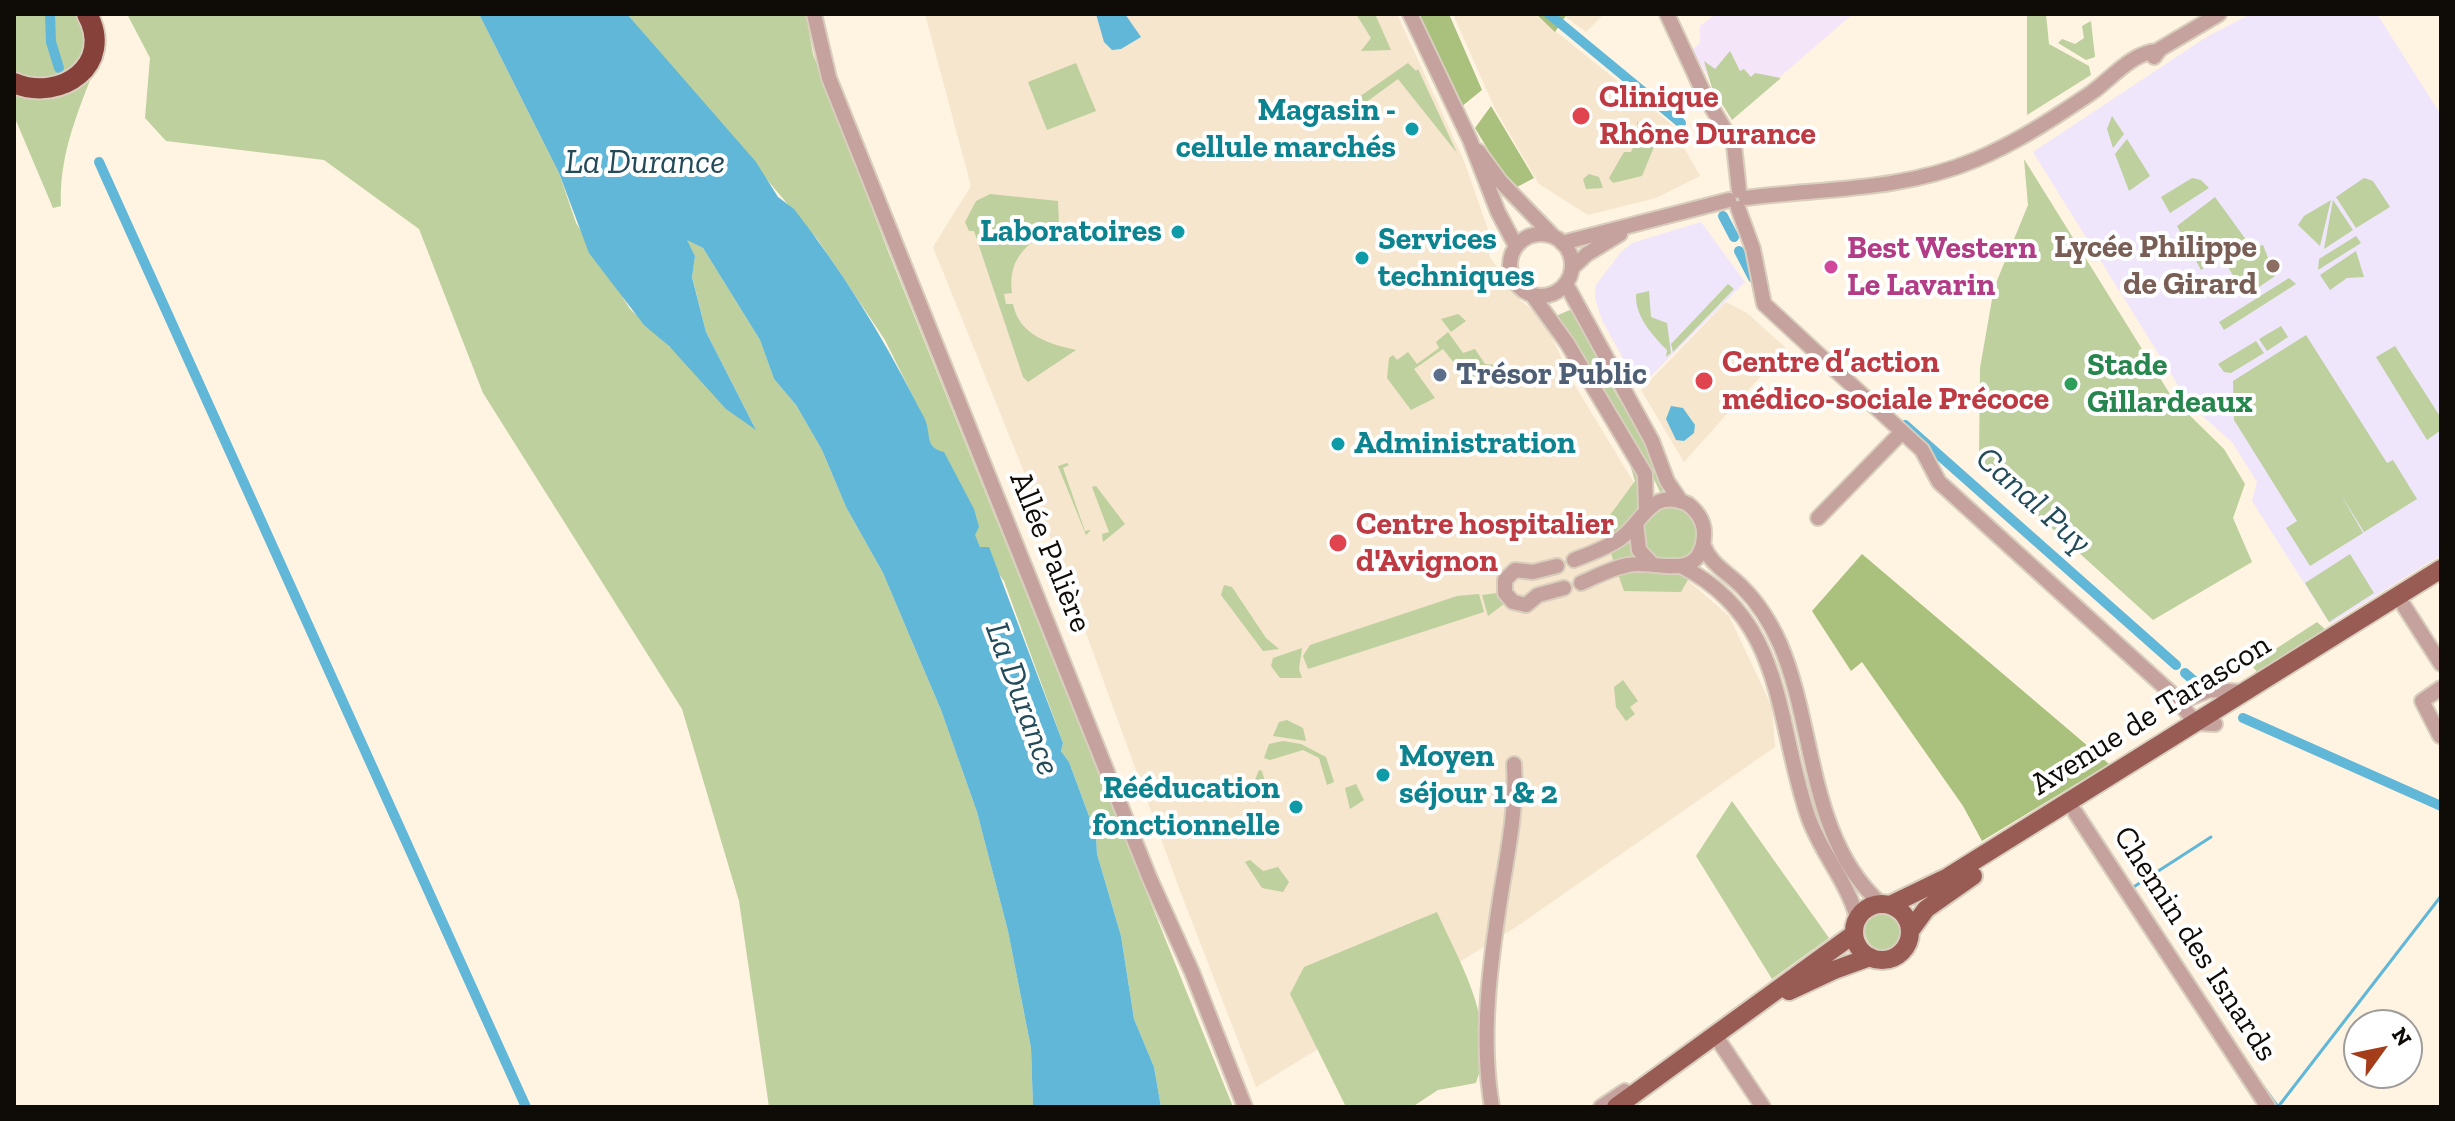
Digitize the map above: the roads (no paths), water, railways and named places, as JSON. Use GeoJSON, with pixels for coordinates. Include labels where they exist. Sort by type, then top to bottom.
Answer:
{"type":"FeatureCollection","features":[{"type":"Feature","properties":{"kind":"highway"},"geometry":{"type":"LineString","coordinates":[[14,83],[45,91],[75,79],[93,52],[94,36],[87,14]]}},
{"type":"Feature","properties":{"kind":"main road","name":"Avenue de Tarascon"},"geometry":{"type":"LineString","coordinates":[[1910,931],[1941,897],[2075,812],[2207,723],[2246,692],[2441,569]]}},
{"type":"Feature","properties":{"kind":"main road","name":"Avenue de Tarascon"},"geometry":{"type":"LineString","coordinates":[[1885,904],[1948,877],[2441,582]]}},
{"type":"Feature","properties":{"kind":"main road"},"geometry":{"type":"LineString","coordinates":[[1616,1107],[1754,1008],[1856,926],[1867,908],[1885,904],[1904,915],[1910,931],[1901,953],[1886,960],[1862,952],[1856,926]]}},
{"type":"Feature","properties":{"kind":"main road"},"geometry":{"type":"LineString","coordinates":[[1754,1008],[1834,970],[1870,957]]}},
{"type":"Feature","properties":{"kind":"street","name":"Allée Palière"},"geometry":{"type":"LineString","coordinates":[[814,14],[819,47],[835,92],[1150,879],[1203,998],[1245,1107]]}},
{"type":"Feature","properties":{"kind":"street"},"geometry":{"type":"LineString","coordinates":[[1410,14],[1470,140],[1491,198],[1516,246]]}},
{"type":"Feature","properties":{"kind":"street"},"geometry":{"type":"LineString","coordinates":[[1667,14],[1705,96],[1735,149],[1738,199],[1764,304],[1922,450],[1939,482],[2207,723]]}},
{"type":"Feature","properties":{"kind":"street"},"geometry":{"type":"LineString","coordinates":[[1646,508],[1645,474],[1567,343],[1533,296],[1520,289],[1512,276],[1510,261],[1516,246],[1530,236],[1558,240],[1738,199],[1890,185],[1945,171],[2017,140],[2095,90],[2114,84],[2152,59],[2157,51],[2219,14]]}},
{"type":"Feature","properties":{"kind":"street"},"geometry":{"type":"LineString","coordinates":[[1470,140],[1500,181],[1568,250],[1572,268]]}},
{"type":"Feature","properties":{"kind":"street"},"geometry":{"type":"LineString","coordinates":[[1533,296],[1548,296],[1566,284],[1572,268],[1587,254],[1645,221]]}},
{"type":"Feature","properties":{"kind":"street"},"geometry":{"type":"LineString","coordinates":[[1566,284],[1652,441],[1665,478],[1680,500],[1699,515],[1704,530],[1703,544],[1710,561],[1750,595],[1778,640],[1796,687],[1827,814],[1855,872],[1885,904]]}},
{"type":"Feature","properties":{"kind":"street"},"geometry":{"type":"LineString","coordinates":[[1818,518],[1902,432]]}},
{"type":"Feature","properties":{"kind":"street"},"geometry":{"type":"LineString","coordinates":[[1574,560],[1618,541],[1646,508],[1662,499],[1680,500]]}},
{"type":"Feature","properties":{"kind":"street"},"geometry":{"type":"LineString","coordinates":[[1636,523],[1639,550],[1651,563]]}},
{"type":"Feature","properties":{"kind":"street"},"geometry":{"type":"LineString","coordinates":[[1581,583],[1630,564],[1651,563],[1666,568],[1681,566],[1694,558],[1703,544]]}},
{"type":"Feature","properties":{"kind":"street"},"geometry":{"type":"LineString","coordinates":[[1533,572],[1540,582],[1538,595],[1531,603],[1519,605],[1505,593],[1509,574],[1521,568],[1533,572],[1557,566]]}},
{"type":"Feature","properties":{"kind":"street"},"geometry":{"type":"LineString","coordinates":[[1681,566],[1722,592],[1757,637],[1778,693],[1809,817],[1850,896],[1856,926]]}},
{"type":"Feature","properties":{"kind":"street"},"geometry":{"type":"LineString","coordinates":[[1538,595],[1564,588]]}},
{"type":"Feature","properties":{"kind":"street"},"geometry":{"type":"LineString","coordinates":[[2404,606],[2441,664]]}},
{"type":"Feature","properties":{"kind":"street"},"geometry":{"type":"LineString","coordinates":[[2440,736],[2422,701],[2441,688]]}},
{"type":"Feature","properties":{"kind":"street"},"geometry":{"type":"LineString","coordinates":[[2175,697],[2195,696],[2210,690],[2246,692]]}},
{"type":"Feature","properties":{"kind":"street"},"geometry":{"type":"LineString","coordinates":[[2195,696],[2205,703],[2207,723]]}},
{"type":"Feature","properties":{"kind":"street"},"geometry":{"type":"LineString","coordinates":[[1492,1107],[1485,1046],[1496,924],[1513,818],[1514,764]]}},
{"type":"Feature","properties":{"kind":"street","name":"Chemin des Isnards"},"geometry":{"type":"LineString","coordinates":[[2075,812],[2268,1107]]}},
{"type":"Feature","properties":{"kind":"street"},"geometry":{"type":"LineString","coordinates":[[1715,1035],[1763,1107]]}},
{"type":"Feature","properties":{"kind":"street"},"geometry":{"type":"LineString","coordinates":[[1601,1107],[1629,1088],[1640,1089]]}},
{"type":"Feature","properties":{"kind":"water","name":"La Durance"},"geometry":{"type":"Polygon","coordinates":[[[479,14],[627,14],[756,162],[778,197],[794,209],[860,302],[923,416],[932,445],[944,452],[974,509],[979,527],[975,535],[980,547],[989,547],[1063,743],[1061,751],[1069,762],[1096,835],[1097,854],[1121,936],[1134,1019],[1154,1067],[1161,1107],[1033,1107],[1031,1048],[1008,931],[977,812],[941,710],[883,573],[846,507],[822,450],[796,405],[774,379],[760,340],[703,248],[687,240],[695,256],[692,277],[706,332],[756,430],[726,409],[669,346],[644,325],[589,253],[559,173],[479,14]]]}},
{"type":"Feature","properties":{"kind":"water"},"geometry":{"type":"Polygon","coordinates":[[[1096,14],[1125,14],[1141,37],[1121,49],[1112,50],[1104,42],[1096,14]]]}},
{"type":"Feature","properties":{"kind":"water"},"geometry":{"type":"Polygon","coordinates":[[[1671,406],[1683,408],[1695,425],[1694,433],[1684,441],[1676,440],[1666,419],[1671,406]]]}},
{"type":"Feature","properties":{"kind":"waterway"},"geometry":{"type":"LineString","coordinates":[[50,14],[51,42],[59,68]]}},
{"type":"Feature","properties":{"kind":"waterway","name":"Canal Puy"},"geometry":{"type":"LineString","coordinates":[[1549,14],[1681,123]]}},
{"type":"Feature","properties":{"kind":"waterway"},"geometry":{"type":"LineString","coordinates":[[99,162],[526,1107]]}},
{"type":"Feature","properties":{"kind":"waterway","name":"Canal Puy"},"geometry":{"type":"LineString","coordinates":[[1723,216],[1734,237]]}},
{"type":"Feature","properties":{"kind":"waterway","name":"Canal Puy"},"geometry":{"type":"LineString","coordinates":[[1739,251],[1753,278]]}},
{"type":"Feature","properties":{"kind":"waterway","name":"Canal Puy"},"geometry":{"type":"LineString","coordinates":[[1905,425],[2176,665]]}},
{"type":"Feature","properties":{"kind":"waterway","name":"Canal Puy"},"geometry":{"type":"LineString","coordinates":[[2185,673],[2200,686]]}},
{"type":"Feature","properties":{"kind":"waterway","name":"Canal Puy"},"geometry":{"type":"LineString","coordinates":[[2243,718],[2441,806]]}},
{"type":"Feature","properties":{"kind":"waterway"},"geometry":{"type":"LineString","coordinates":[[2132,888],[2211,837]]}},
{"type":"Feature","properties":{"kind":"waterway"},"geometry":{"type":"LineString","coordinates":[[2278,1107],[2441,896]]}},
{"type":"Feature","properties":{"kind":"waterway"},"geometry":{"type":"LineString","coordinates":[[2161,931],[2183,964]]}},
{"type":"Feature","properties":{"kind":"waterway"},"geometry":{"type":"LineString","coordinates":[[2257,1078],[2278,1107]]}},
{"type":"Feature","properties":{"kind":"place","name":"Clinique Rhône Durance"},"geometry":{"type":"Point","coordinates":[1581,116]}},
{"type":"Feature","properties":{"kind":"place","name":"Magasin - cellule marchés"},"geometry":{"type":"Point","coordinates":[1412,129]}},
{"type":"Feature","properties":{"kind":"place","name":"Laboratoires"},"geometry":{"type":"Point","coordinates":[1178,232]}},
{"type":"Feature","properties":{"kind":"place","name":"Services techniques"},"geometry":{"type":"Point","coordinates":[1362,258]}},
{"type":"Feature","properties":{"kind":"place","name":"Lycée Philippe de Girard"},"geometry":{"type":"Point","coordinates":[2273,266]}},
{"type":"Feature","properties":{"kind":"place","name":"Best Western Le Lavarin"},"geometry":{"type":"Point","coordinates":[1831,267]}},
{"type":"Feature","properties":{"kind":"place","name":"Trésor Public"},"geometry":{"type":"Point","coordinates":[1440,375]}},
{"type":"Feature","properties":{"kind":"place","name":"Centre d’action médico-sociale Précoce"},"geometry":{"type":"Point","coordinates":[1704,381]}},
{"type":"Feature","properties":{"kind":"place","name":"Stade Gillardeaux"},"geometry":{"type":"Point","coordinates":[2071,384]}},
{"type":"Feature","properties":{"kind":"place","name":"Administration"},"geometry":{"type":"Point","coordinates":[1338,444]}},
{"type":"Feature","properties":{"kind":"place","name":"Centre hospitalier d'Avignon"},"geometry":{"type":"Point","coordinates":[1338,543]}},
{"type":"Feature","properties":{"kind":"place","name":"Moyen séjour 1 & 2"},"geometry":{"type":"Point","coordinates":[1383,775]}},
{"type":"Feature","properties":{"kind":"place","name":"Rééducation fonctionnelle"},"geometry":{"type":"Point","coordinates":[1296,807]}}]}
